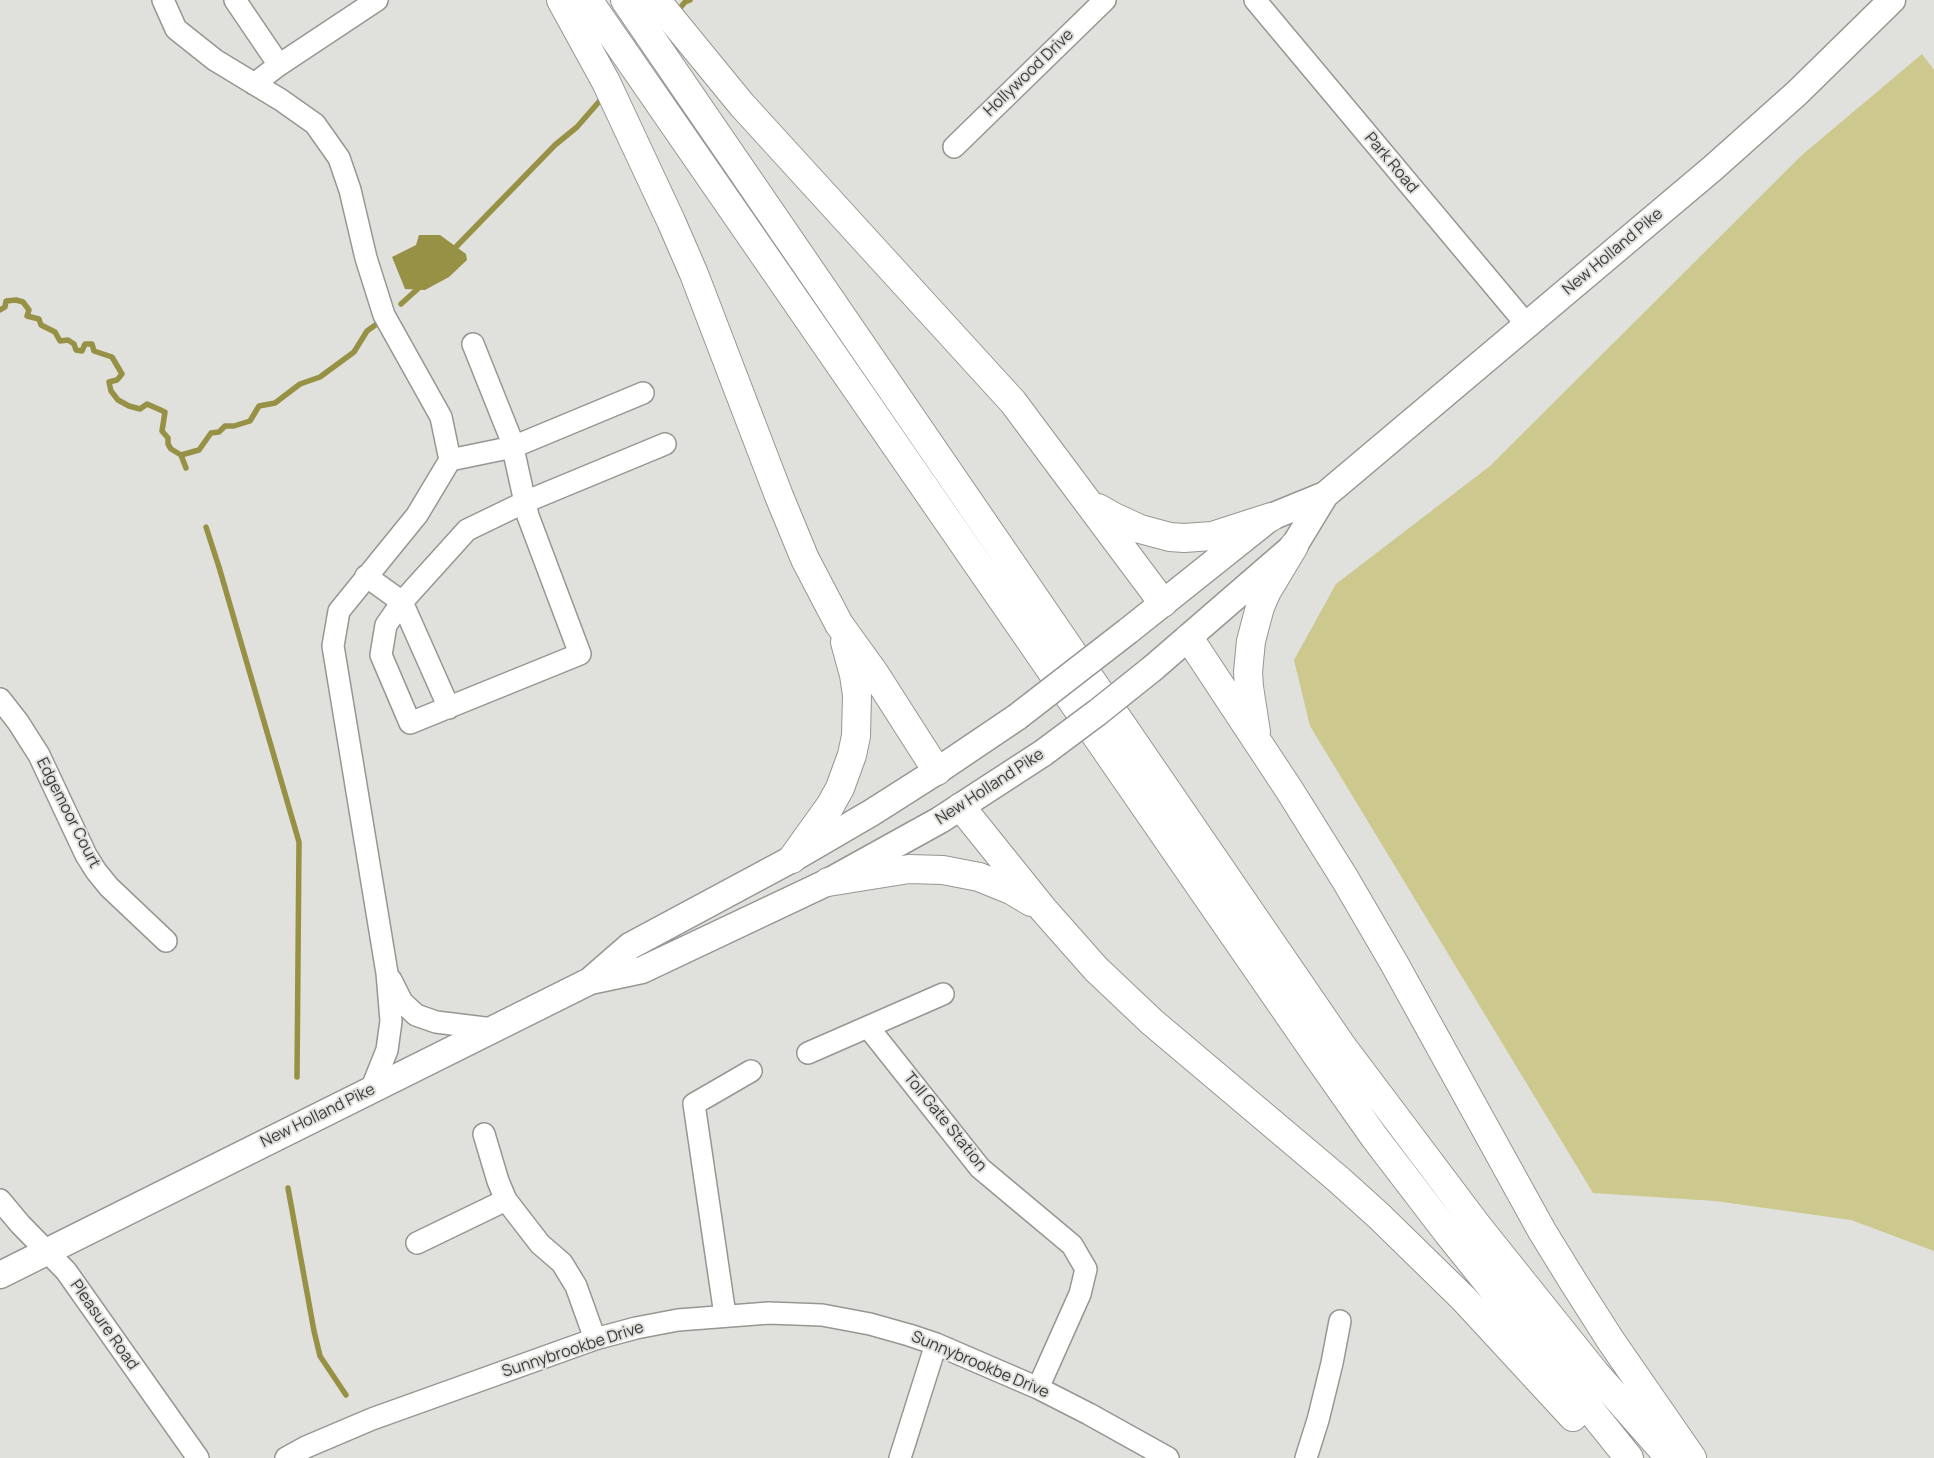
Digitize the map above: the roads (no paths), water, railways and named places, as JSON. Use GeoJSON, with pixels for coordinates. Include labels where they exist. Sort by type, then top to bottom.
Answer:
{"type":"FeatureCollection","features":[{"type":"Feature","properties":{"kind":"highway"},"geometry":{"type":"LineString","coordinates":[[561,0],[610,90],[648,169],[694,274],[805,559],[839,624],[875,674],[937,771]]}},
{"type":"Feature","properties":{"kind":"highway"},"geometry":{"type":"LineString","coordinates":[[588,0],[1358,1114],[1447,1232],[1629,1458]]}},
{"type":"Feature","properties":{"kind":"highway"},"geometry":{"type":"LineString","coordinates":[[625,0],[1342,1046],[1476,1224],[1596,1374],[1670,1458]]}},
{"type":"Feature","properties":{"kind":"highway"},"geometry":{"type":"LineString","coordinates":[[666,12],[742,105],[1014,402],[1164,603]]}},
{"type":"Feature","properties":{"kind":"highway"},"geometry":{"type":"LineString","coordinates":[[1088,502],[1140,529],[1177,537],[1198,538],[1212,536],[1271,517]]}},
{"type":"Feature","properties":{"kind":"highway"},"geometry":{"type":"LineString","coordinates":[[1257,741],[1248,688],[1251,641],[1260,607],[1267,591],[1294,546]]}},
{"type":"Feature","properties":{"kind":"highway"},"geometry":{"type":"LineString","coordinates":[[792,859],[820,822],[840,788],[852,755],[856,736],[857,695],[854,674],[839,624]]}},
{"type":"Feature","properties":{"kind":"highway"},"geometry":{"type":"LineString","coordinates":[[1189,638],[1340,871],[1390,954],[1542,1231],[1611,1341],[1692,1458]]}},
{"type":"Feature","properties":{"kind":"highway"},"geometry":{"type":"LineString","coordinates":[[961,807],[1043,909],[1096,969],[1152,1022],[1338,1179],[1422,1257],[1464,1299],[1612,1458]]}},
{"type":"Feature","properties":{"kind":"highway"},"geometry":{"type":"LineString","coordinates":[[828,882],[909,869],[943,870],[979,877],[995,883],[1043,909]]}},
{"type":"Feature","properties":{"kind":"main road","name":"New Holland Pike"},"geometry":{"type":"LineString","coordinates":[[590,981],[630,946],[792,859],[871,813],[937,771],[1017,716],[1164,603],[1271,517],[1325,495],[1713,168],[1783,106],[1892,0]]}},
{"type":"Feature","properties":{"kind":"main road","name":"New Holland Pike"},"geometry":{"type":"LineString","coordinates":[[0,1275],[590,981],[642,970],[828,882],[892,848],[961,807],[1042,753],[1153,668],[1294,546],[1325,495]]}},
{"type":"Feature","properties":{"kind":"main road"},"geometry":{"type":"LineString","coordinates":[[1164,603],[1189,638]]}},
{"type":"Feature","properties":{"kind":"main road"},"geometry":{"type":"LineString","coordinates":[[937,771],[961,807]]}},
{"type":"Feature","properties":{"kind":"street"},"geometry":{"type":"LineString","coordinates":[[163,0],[176,29],[215,60],[281,100],[315,124],[339,158],[350,190],[366,258],[384,315],[441,417],[450,460],[417,515],[339,611],[333,646],[388,973],[390,1030],[387,1050],[371,1090]]}},
{"type":"Feature","properties":{"kind":"street"},"geometry":{"type":"LineString","coordinates":[[235,0],[279,65]]}},
{"type":"Feature","properties":{"kind":"street"},"geometry":{"type":"LineString","coordinates":[[254,84],[279,65],[378,0]]}},
{"type":"Feature","properties":{"kind":"street","name":"Hollywood Drive"},"geometry":{"type":"LineString","coordinates":[[954,147],[1105,0]]}},
{"type":"Feature","properties":{"kind":"street","name":"Park Road"},"geometry":{"type":"LineString","coordinates":[[1255,0],[1527,325]]}},
{"type":"Feature","properties":{"kind":"street"},"geometry":{"type":"LineString","coordinates":[[473,344],[513,448],[525,502],[528,516],[580,654],[410,723],[381,655],[386,625],[402,602],[467,530],[525,502],[665,444]]}},
{"type":"Feature","properties":{"kind":"street"},"geometry":{"type":"LineString","coordinates":[[450,460],[513,448],[643,394]]}},
{"type":"Feature","properties":{"kind":"street"},"geometry":{"type":"LineString","coordinates":[[366,576],[402,602],[449,708]]}},
{"type":"Feature","properties":{"kind":"street","name":"Edgemoor Court"},"geometry":{"type":"LineString","coordinates":[[0,699],[18,722],[39,755],[86,855],[96,871],[109,887],[166,941]]}},
{"type":"Feature","properties":{"kind":"street"},"geometry":{"type":"LineString","coordinates":[[388,973],[402,1002],[416,1015],[436,1022],[493,1029]]}},
{"type":"Feature","properties":{"kind":"street"},"geometry":{"type":"LineString","coordinates":[[808,1053],[943,994]]}},
{"type":"Feature","properties":{"kind":"street","name":"Toll Gate Station"},"geometry":{"type":"LineString","coordinates":[[868,1027],[980,1168],[1072,1245],[1086,1268],[1080,1294],[1038,1388]]}},
{"type":"Feature","properties":{"kind":"street"},"geometry":{"type":"LineString","coordinates":[[725,1315],[694,1104],[751,1071]]}},
{"type":"Feature","properties":{"kind":"street"},"geometry":{"type":"LineString","coordinates":[[484,1134],[498,1181],[506,1200],[540,1244],[562,1263],[576,1286],[595,1339]]}},
{"type":"Feature","properties":{"kind":"street","name":"Pleasure Road"},"geometry":{"type":"LineString","coordinates":[[0,1200],[20,1224],[66,1271],[198,1458]]}},
{"type":"Feature","properties":{"kind":"street"},"geometry":{"type":"LineString","coordinates":[[417,1243],[506,1200]]}},
{"type":"Feature","properties":{"kind":"street","name":"Sunnybrookbe Drive"},"geometry":{"type":"LineString","coordinates":[[286,1458],[306,1447],[372,1419],[595,1339],[636,1328],[678,1320],[769,1313],[822,1315],[880,1327],[936,1344],[1038,1388],[1168,1458]]}},
{"type":"Feature","properties":{"kind":"street"},"geometry":{"type":"LineString","coordinates":[[1306,1458],[1325,1391],[1340,1321]]}},
{"type":"Feature","properties":{"kind":"street"},"geometry":{"type":"LineString","coordinates":[[900,1458],[936,1344]]}},
{"type":"Feature","properties":{"kind":"waterway"},"geometry":{"type":"LineString","coordinates":[[675,14],[685,2],[690,0]]}},
{"type":"Feature","properties":{"kind":"waterway"},"geometry":{"type":"LineString","coordinates":[[451,252],[555,145],[577,127],[604,96]]}},
{"type":"Feature","properties":{"kind":"waterway"},"geometry":{"type":"LineString","coordinates":[[401,304],[422,285]]}},
{"type":"Feature","properties":{"kind":"waterway"},"geometry":{"type":"LineString","coordinates":[[0,310],[5,307],[6,301],[16,300],[23,302],[29,310],[27,316],[39,319],[41,325],[55,332],[60,341],[68,340],[74,344],[76,350],[82,351],[85,344],[92,344],[94,351],[112,357],[122,374],[117,380],[109,382],[111,391],[118,400],[129,406],[140,409],[147,404],[165,412],[162,431],[168,438],[168,444],[171,449],[181,455],[186,468]]}},
{"type":"Feature","properties":{"kind":"waterway"},"geometry":{"type":"LineString","coordinates":[[181,455],[199,450],[211,433],[219,432],[225,426],[234,426],[250,421],[259,406],[275,403],[300,384],[320,377],[354,352],[367,331],[381,321]]}},
{"type":"Feature","properties":{"kind":"waterway"},"geometry":{"type":"LineString","coordinates":[[206,527],[299,842],[297,1077]]}},
{"type":"Feature","properties":{"kind":"waterway"},"geometry":{"type":"LineString","coordinates":[[288,1188],[320,1356],[346,1395]]}}]}
